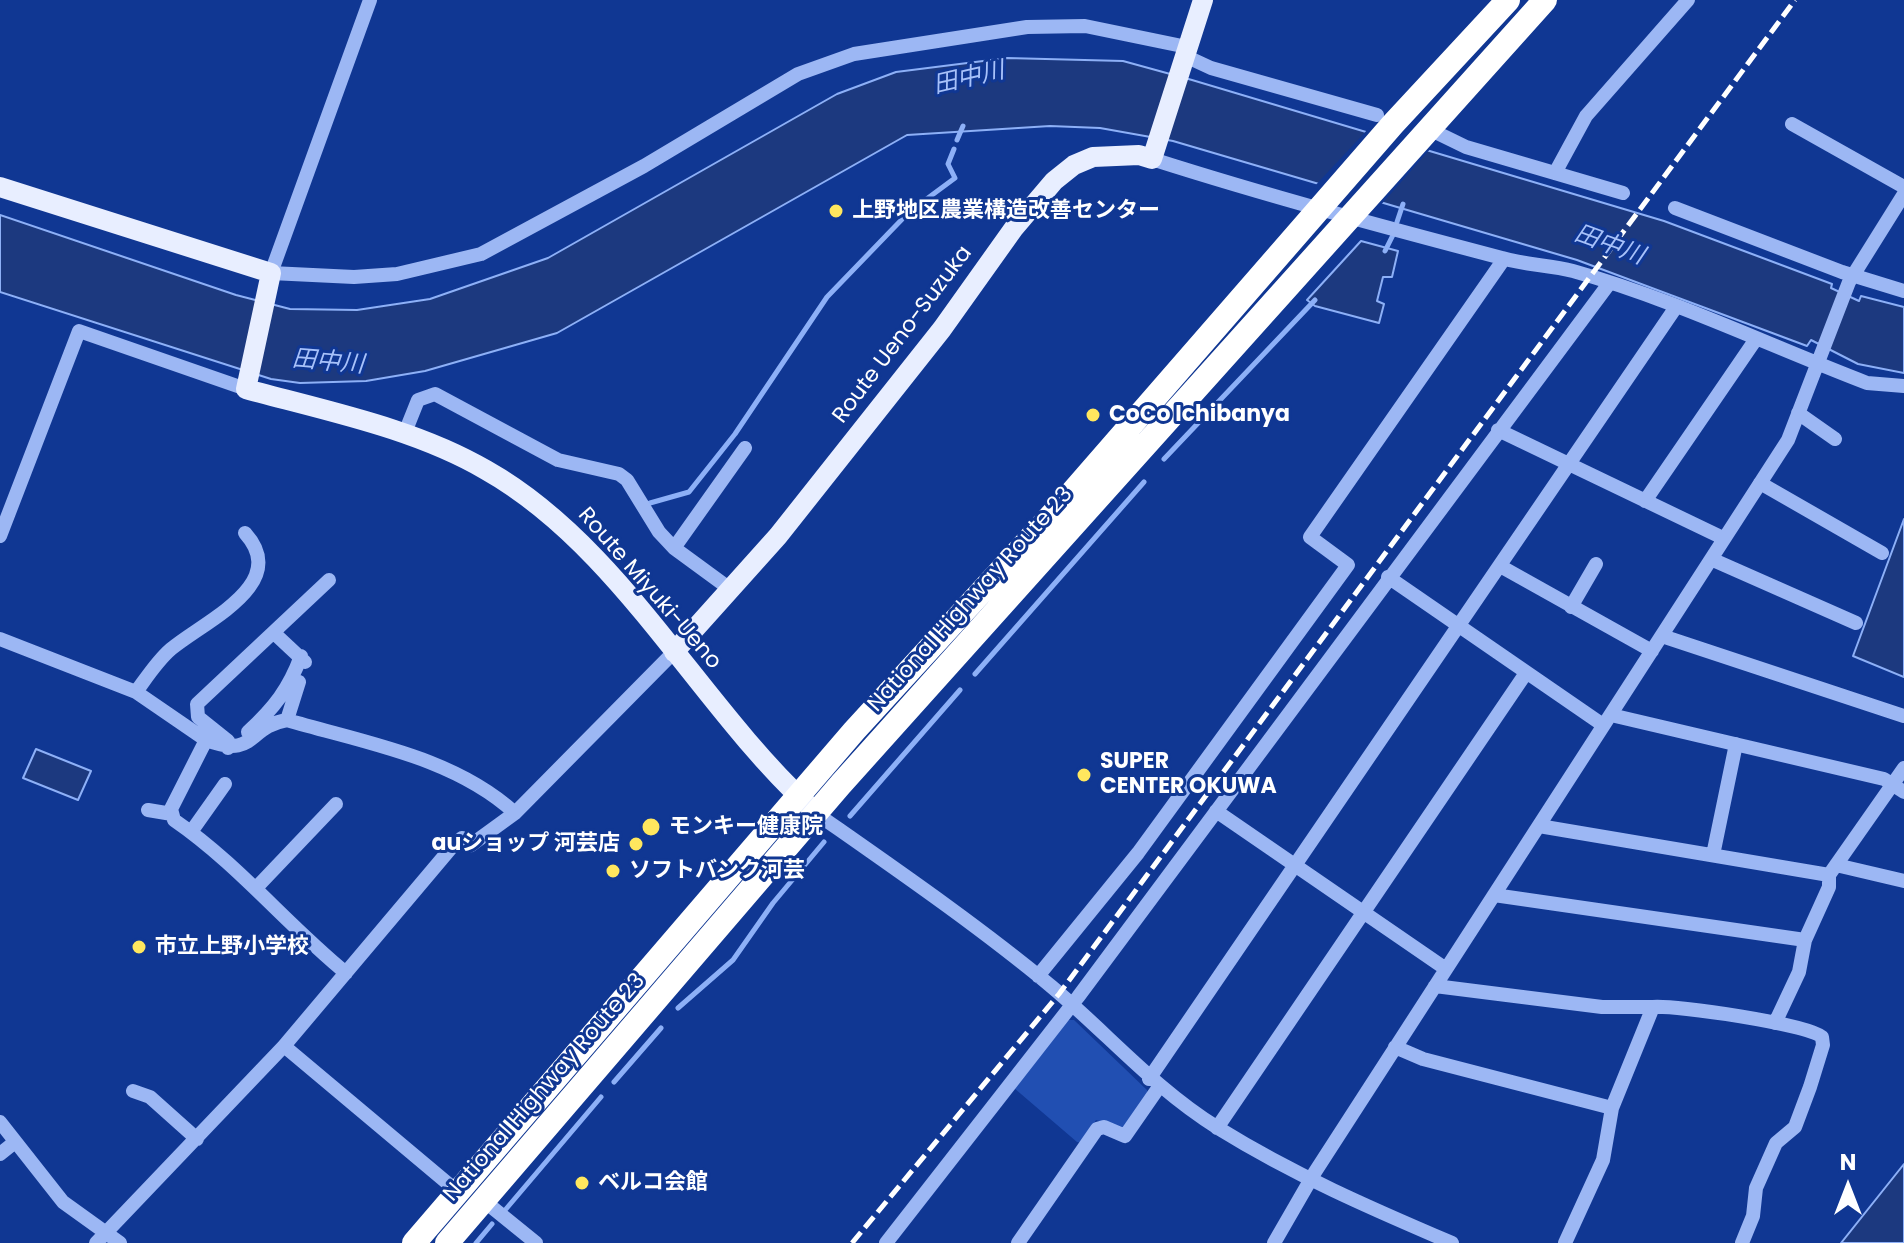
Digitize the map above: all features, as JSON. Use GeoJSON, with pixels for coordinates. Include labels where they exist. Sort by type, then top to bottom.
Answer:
{"type":"FeatureCollection","features":[{"type":"Feature","properties":{"kind":"highway","name":"National Highway Route 23"},"geometry":{"type":"LineString","coordinates":[[414,1243],[798,796],[1080,484],[1323,206],[1385,119],[1508,0]]}},
{"type":"Feature","properties":{"kind":"highway","name":"National Highway Route 23"},"geometry":{"type":"LineString","coordinates":[[447,1243],[817,814],[1425,130],[1545,0]]}},
{"type":"Feature","properties":{"kind":"main road"},"geometry":{"type":"LineString","coordinates":[[1154,153],[1203,0]]}},
{"type":"Feature","properties":{"kind":"main road","name":"Route Ueno-Suzuka"},"geometry":{"type":"LineString","coordinates":[[674,652],[830,472],[942,329],[1005,239],[1054,181],[1074,165],[1093,157],[1154,153]]}},
{"type":"Feature","properties":{"kind":"main road"},"geometry":{"type":"LineString","coordinates":[[0,187],[268,282],[247,382]]}},
{"type":"Feature","properties":{"kind":"main road","name":"Route Miyuki-Ueno"},"geometry":{"type":"LineString","coordinates":[[247,382],[404,435],[484,468],[543,509],[580,543],[769,768],[817,814]]}},
{"type":"Feature","properties":{"kind":"street"},"geometry":{"type":"LineString","coordinates":[[370,0],[268,282],[397,274],[481,254],[644,166],[798,74],[854,54],[1027,27],[1085,26],[1184,55],[1211,68],[1385,119]]}},
{"type":"Feature","properties":{"kind":"street"},"geometry":{"type":"LineString","coordinates":[[1555,173],[1586,116],[1688,0]]}},
{"type":"Feature","properties":{"kind":"street"},"geometry":{"type":"LineString","coordinates":[[1792,124],[1904,187]]}},
{"type":"Feature","properties":{"kind":"street"},"geometry":{"type":"LineString","coordinates":[[1425,130],[1466,147],[1623,193]]}},
{"type":"Feature","properties":{"kind":"street"},"geometry":{"type":"LineString","coordinates":[[1154,153],[1504,259],[1571,271],[1608,285],[1623,286],[1867,383],[1904,386]]}},
{"type":"Feature","properties":{"kind":"street"},"geometry":{"type":"LineString","coordinates":[[1274,1243],[1395,1047],[1788,440],[1851,278],[1904,194]]}},
{"type":"Feature","properties":{"kind":"street"},"geometry":{"type":"LineString","coordinates":[[1675,208],[1851,278],[1904,291]]}},
{"type":"Feature","properties":{"kind":"street"},"geometry":{"type":"LineString","coordinates":[[1038,976],[1138,853],[1348,565],[1310,537],[1504,259]]}},
{"type":"Feature","properties":{"kind":"street"},"geometry":{"type":"LineString","coordinates":[[886,1243],[1072,1005],[1608,285]]}},
{"type":"Feature","properties":{"kind":"street"},"geometry":{"type":"LineString","coordinates":[[1018,1243],[1097,1129],[1104,1127],[1125,1136],[1154,1083],[1295,867],[1676,307]]}},
{"type":"Feature","properties":{"kind":"street"},"geometry":{"type":"LineString","coordinates":[[0,536],[79,331],[247,382]]}},
{"type":"Feature","properties":{"kind":"street"},"geometry":{"type":"LineString","coordinates":[[1645,501],[1756,339]]}},
{"type":"Feature","properties":{"kind":"street"},"geometry":{"type":"LineString","coordinates":[[404,435],[418,400],[435,394],[558,460],[619,474],[627,480],[659,532],[674,548],[730,589]]}},
{"type":"Feature","properties":{"kind":"street"},"geometry":{"type":"LineString","coordinates":[[1798,413],[1835,439]]}},
{"type":"Feature","properties":{"kind":"street"},"geometry":{"type":"LineString","coordinates":[[1498,430],[1723,538]]}},
{"type":"Feature","properties":{"kind":"street"},"geometry":{"type":"LineString","coordinates":[[674,548],[745,448]]}},
{"type":"Feature","properties":{"kind":"street"},"geometry":{"type":"LineString","coordinates":[[1760,483],[1882,553]]}},
{"type":"Feature","properties":{"kind":"street"},"geometry":{"type":"LineString","coordinates":[[136,692],[172,648],[251,585],[260,570],[261,558],[257,547],[245,533]]}},
{"type":"Feature","properties":{"kind":"street"},"geometry":{"type":"LineString","coordinates":[[1711,559],[1856,623]]}},
{"type":"Feature","properties":{"kind":"street"},"geometry":{"type":"LineString","coordinates":[[1571,607],[1596,564]]}},
{"type":"Feature","properties":{"kind":"street"},"geometry":{"type":"LineString","coordinates":[[1500,566],[1652,651]]}},
{"type":"Feature","properties":{"kind":"street"},"geometry":{"type":"LineString","coordinates":[[1388,577],[1526,673],[1607,720],[1736,744],[1900,788]]}},
{"type":"Feature","properties":{"kind":"street"},"geometry":{"type":"LineString","coordinates":[[234,748],[198,717],[197,704],[329,580]]}},
{"type":"Feature","properties":{"kind":"street"},"geometry":{"type":"LineString","coordinates":[[274,633],[301,656],[305,664],[287,720]]}},
{"type":"Feature","properties":{"kind":"street"},"geometry":{"type":"LineString","coordinates":[[1662,636],[1904,716]]}},
{"type":"Feature","properties":{"kind":"street"},"geometry":{"type":"LineString","coordinates":[[0,639],[136,692],[206,740],[234,748],[276,722],[287,720],[446,769],[488,789],[515,813]]}},
{"type":"Feature","properties":{"kind":"street"},"geometry":{"type":"LineString","coordinates":[[101,1238],[284,1046],[451,848],[462,838],[471,845],[515,813],[674,652]]}},
{"type":"Feature","properties":{"kind":"street"},"geometry":{"type":"LineString","coordinates":[[234,748],[279,703],[291,685],[301,656]]}},
{"type":"Feature","properties":{"kind":"street"},"geometry":{"type":"LineString","coordinates":[[1217,1128],[1526,673]]}},
{"type":"Feature","properties":{"kind":"street"},"geometry":{"type":"LineString","coordinates":[[206,740],[171,809],[174,820],[256,888],[301,936],[346,973]]}},
{"type":"Feature","properties":{"kind":"street"},"geometry":{"type":"LineString","coordinates":[[1713,855],[1736,744]]}},
{"type":"Feature","properties":{"kind":"street"},"geometry":{"type":"LineString","coordinates":[[1900,788],[1904,768]]}},
{"type":"Feature","properties":{"kind":"street"},"geometry":{"type":"LineString","coordinates":[[191,832],[225,784]]}},
{"type":"Feature","properties":{"kind":"street"},"geometry":{"type":"LineString","coordinates":[[1775,1023],[1799,972],[1805,940],[1829,887],[1832,870],[1885,793],[1900,788]]}},
{"type":"Feature","properties":{"kind":"street"},"geometry":{"type":"LineString","coordinates":[[256,888],[336,804]]}},
{"type":"Feature","properties":{"kind":"street"},"geometry":{"type":"LineString","coordinates":[[148,810],[172,814]]}},
{"type":"Feature","properties":{"kind":"street"},"geometry":{"type":"LineString","coordinates":[[1216,811],[1446,969]]}},
{"type":"Feature","properties":{"kind":"street"},"geometry":{"type":"LineString","coordinates":[[817,814],[1038,976],[1154,1083],[1217,1128],[1310,1182],[1452,1243]]}},
{"type":"Feature","properties":{"kind":"street"},"geometry":{"type":"LineString","coordinates":[[1539,826],[1713,855],[1904,881]]}},
{"type":"Feature","properties":{"kind":"street"},"geometry":{"type":"LineString","coordinates":[[1494,895],[1805,940]]}},
{"type":"Feature","properties":{"kind":"street"},"geometry":{"type":"LineString","coordinates":[[1435,986],[1602,1007],[1653,1007],[1775,1023],[1816,1032],[1822,1037],[1823,1045],[1795,1127],[1776,1143],[1756,1188],[1753,1216],[1742,1243]]}},
{"type":"Feature","properties":{"kind":"street"},"geometry":{"type":"LineString","coordinates":[[1565,1243],[1603,1160],[1612,1108],[1653,1007]]}},
{"type":"Feature","properties":{"kind":"street"},"geometry":{"type":"LineString","coordinates":[[284,1046],[458,1192]]}},
{"type":"Feature","properties":{"kind":"street"},"geometry":{"type":"LineString","coordinates":[[1395,1047],[1423,1059],[1612,1108]]}},
{"type":"Feature","properties":{"kind":"street"},"geometry":{"type":"LineString","coordinates":[[133,1091],[150,1097],[197,1139]]}},
{"type":"Feature","properties":{"kind":"street"},"geometry":{"type":"LineString","coordinates":[[0,1122],[63,1202],[101,1238],[120,1243]]}},
{"type":"Feature","properties":{"kind":"street"},"geometry":{"type":"LineString","coordinates":[[0,1154],[15,1142]]}},
{"type":"Feature","properties":{"kind":"street"},"geometry":{"type":"LineString","coordinates":[[483,1200],[536,1243]]}},
{"type":"Feature","properties":{"kind":"shaded area"},"geometry":{"type":"Polygon","coordinates":[[[1067,1020],[1074,1020],[1147,1090],[1148,1099],[1125,1129],[1096,1120],[1082,1143],[1014,1088],[1067,1020]]]}},
{"type":"Feature","properties":{"kind":"water","name":"田中川"},"geometry":{"type":"Polygon","coordinates":[[[1007,58],[1123,61],[1664,221],[1832,284],[1831,288],[1859,301],[1861,296],[1904,307],[1904,373],[1858,364],[1811,340],[1807,346],[1577,260],[1173,141],[1100,128],[1050,126],[907,135],[557,333],[425,371],[366,381],[300,383],[271,379],[0,292],[0,215],[236,295],[290,309],[357,310],[430,299],[548,258],[837,94],[896,72],[1007,58]]]}},
{"type":"Feature","properties":{"kind":"water"},"geometry":{"type":"Polygon","coordinates":[[[1361,241],[1398,251],[1392,277],[1383,277],[1377,301],[1384,304],[1379,323],[1315,306],[1307,300],[1361,241]]]}},
{"type":"Feature","properties":{"kind":"water"},"geometry":{"type":"Polygon","coordinates":[[[1904,519],[1904,677],[1853,656],[1904,519]]]}},
{"type":"Feature","properties":{"kind":"water"},"geometry":{"type":"Polygon","coordinates":[[[36,749],[91,771],[78,800],[23,778],[36,749]]]}},
{"type":"Feature","properties":{"kind":"water"},"geometry":{"type":"Polygon","coordinates":[[[1904,1164],[1904,1243],[1841,1243],[1904,1164]]]}},
{"type":"Feature","properties":{"kind":"pier"},"geometry":{"type":"Polygon","coordinates":[[[1369,128],[1432,147],[1379,207],[1313,188],[1369,128]]]}},
{"type":"Feature","properties":{"kind":"waterway"},"geometry":{"type":"LineString","coordinates":[[957,140],[963,126]]}},
{"type":"Feature","properties":{"kind":"waterway"},"geometry":{"type":"LineString","coordinates":[[650,503],[689,492],[735,434],[827,297],[909,212],[955,178],[948,164],[954,149]]}},
{"type":"Feature","properties":{"kind":"waterway"},"geometry":{"type":"LineString","coordinates":[[1397,222],[1403,204]]}},
{"type":"Feature","properties":{"kind":"waterway"},"geometry":{"type":"LineString","coordinates":[[1385,251],[1394,233]]}},
{"type":"Feature","properties":{"kind":"waterway"},"geometry":{"type":"LineString","coordinates":[[1164,459],[1315,300]]}},
{"type":"Feature","properties":{"kind":"waterway"},"geometry":{"type":"LineString","coordinates":[[975,674],[1144,482]]}},
{"type":"Feature","properties":{"kind":"waterway"},"geometry":{"type":"LineString","coordinates":[[850,816],[960,690]]}},
{"type":"Feature","properties":{"kind":"waterway"},"geometry":{"type":"LineString","coordinates":[[678,1008],[733,960],[773,903],[824,842]]}},
{"type":"Feature","properties":{"kind":"waterway"},"geometry":{"type":"LineString","coordinates":[[614,1082],[661,1028]]}},
{"type":"Feature","properties":{"kind":"waterway"},"geometry":{"type":"LineString","coordinates":[[506,1209],[601,1097]]}},
{"type":"Feature","properties":{"kind":"waterway"},"geometry":{"type":"LineString","coordinates":[[476,1243],[492,1224]]}},
{"type":"Feature","properties":{"kind":"railway"},"geometry":{"type":"LineString","coordinates":[[852,1243],[1059,994],[1795,0]]}},
{"type":"Feature","properties":{"kind":"place","name":"上野地区農業構造改善センター"},"geometry":{"type":"Point","coordinates":[836,211]}},
{"type":"Feature","properties":{"kind":"place","name":"CoCo Ichibanya"},"geometry":{"type":"Point","coordinates":[1093,415]}},
{"type":"Feature","properties":{"kind":"place","name":"SUPER CENTER OKUWA"},"geometry":{"type":"Point","coordinates":[1084,775]}},
{"type":"Feature","properties":{"kind":"place","name":"モンキー健康院"},"geometry":{"type":"Point","coordinates":[651,827]}},
{"type":"Feature","properties":{"kind":"place","name":"auショップ 河芸店"},"geometry":{"type":"Point","coordinates":[636,844]}},
{"type":"Feature","properties":{"kind":"place","name":"ソフトバンク河芸"},"geometry":{"type":"Point","coordinates":[613,871]}},
{"type":"Feature","properties":{"kind":"place","name":"市立上野小学校"},"geometry":{"type":"Point","coordinates":[139,947]}},
{"type":"Feature","properties":{"kind":"place","name":"ベルコ会館"},"geometry":{"type":"Point","coordinates":[582,1183]}}]}
